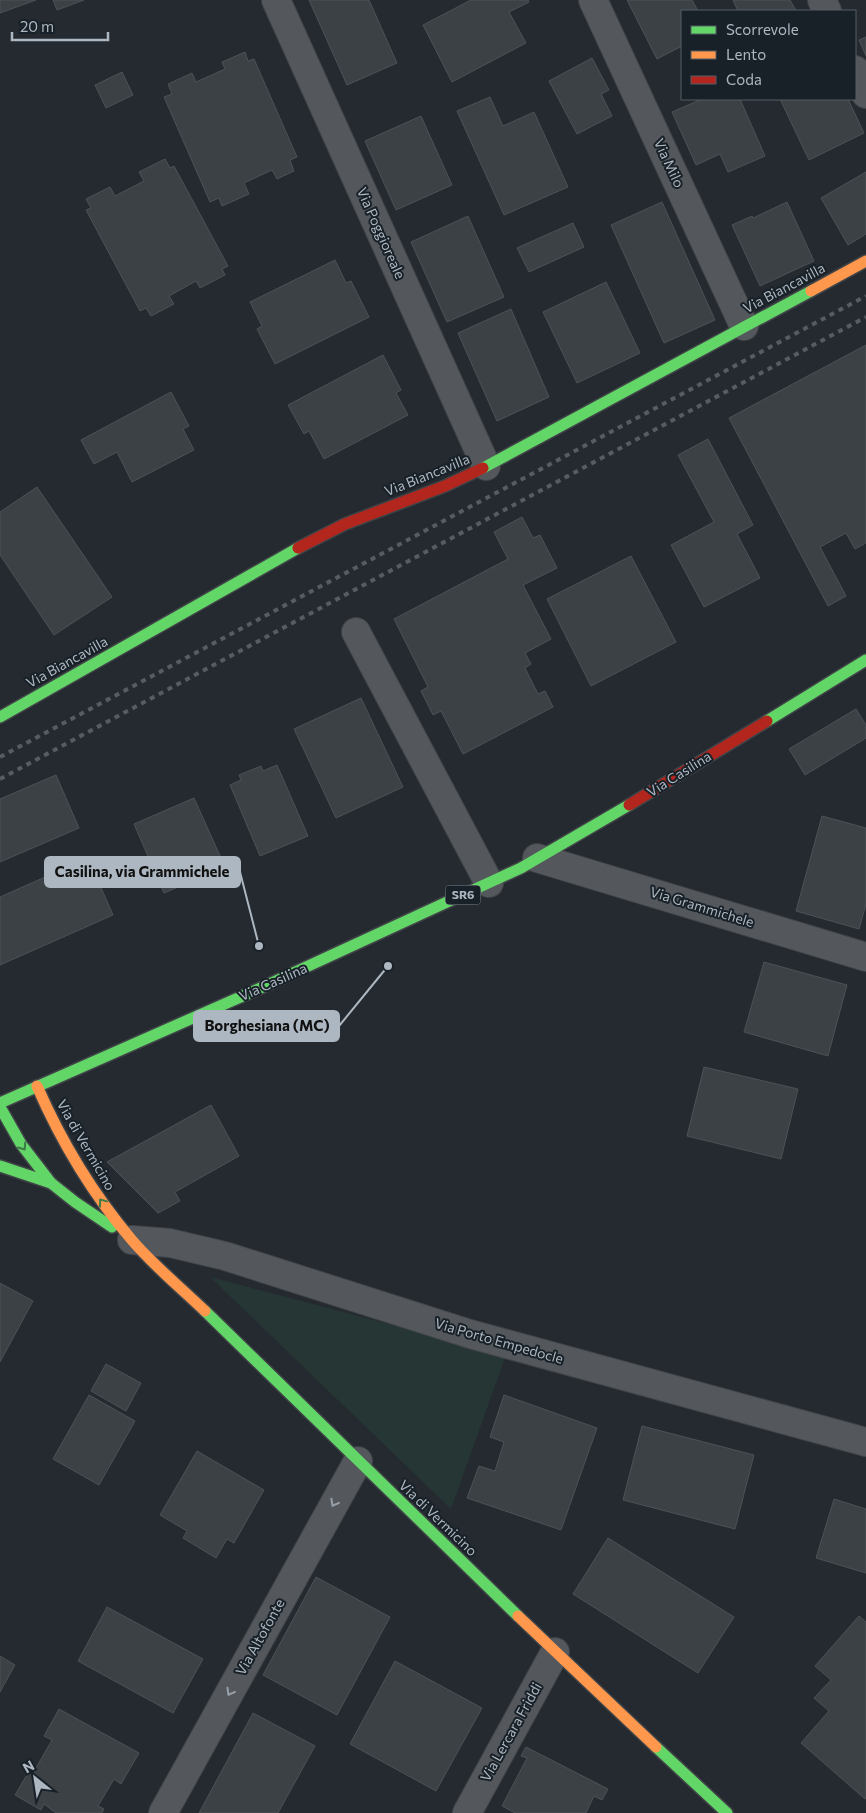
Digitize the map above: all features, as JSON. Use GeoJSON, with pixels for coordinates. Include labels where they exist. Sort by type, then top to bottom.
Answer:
{"type":"FeatureCollection","features":[{"type":"Feature","properties":{"kind":"main road","name":"Via Biancavilla"},"geometry":{"type":"LineString","coordinates":[[0,717],[329,530],[366,514],[437,490],[486,466],[866,261]]}},
{"type":"Feature","properties":{"kind":"main road","name":"Via Casilina"},"geometry":{"type":"LineString","coordinates":[[0,1103],[254,991],[489,883],[595,825],[866,660]]}},
{"type":"Feature","properties":{"kind":"main road","name":"Via di Vermicino"},"geometry":{"type":"LineString","coordinates":[[37,1086],[52,1123],[87,1182],[132,1240],[555,1652],[728,1813]]}},
{"type":"Feature","properties":{"kind":"main road","name":"Via di Vermicino"},"geometry":{"type":"LineString","coordinates":[[0,1107],[18,1138],[51,1183],[75,1202],[132,1240]]}},
{"type":"Feature","properties":{"kind":"main road","name":"Via di Vermicino"},"geometry":{"type":"LineString","coordinates":[[0,1166],[51,1183]]}},
{"type":"Feature","properties":{"kind":"street","name":"Via Poggioreale"},"geometry":{"type":"LineString","coordinates":[[276,0],[486,466]]}},
{"type":"Feature","properties":{"kind":"street","name":"Via Milo"},"geometry":{"type":"LineString","coordinates":[[593,0],[744,326]]}},
{"type":"Feature","properties":{"kind":"street"},"geometry":{"type":"LineString","coordinates":[[856,72],[866,94]]}},
{"type":"Feature","properties":{"kind":"street"},"geometry":{"type":"LineString","coordinates":[[356,632],[489,883]]}},
{"type":"Feature","properties":{"kind":"street","name":"Via Grammichele"},"geometry":{"type":"LineString","coordinates":[[537,858],[866,957]]}},
{"type":"Feature","properties":{"kind":"street","name":"Via Porto Empedocle"},"geometry":{"type":"LineString","coordinates":[[132,1240],[170,1243],[225,1256],[470,1334],[866,1442]]}},
{"type":"Feature","properties":{"kind":"street","name":"Via Altofonte"},"geometry":{"type":"LineString","coordinates":[[163,1813],[358,1461]]}},
{"type":"Feature","properties":{"kind":"street","name":"Via Lercara Friddi"},"geometry":{"type":"LineString","coordinates":[[467,1813],[555,1652]]}},
{"type":"Feature","properties":{"kind":"shaded area"},"geometry":{"type":"Polygon","coordinates":[[[210,1277],[506,1355],[451,1509],[210,1277]]]}},
{"type":"Feature","properties":{"kind":"building"},"geometry":{"type":"Polygon","coordinates":[[[0,0],[36,0],[0,13],[0,0]]]}},
{"type":"Feature","properties":{"kind":"building"},"geometry":{"type":"Polygon","coordinates":[[[53,0],[84,0],[57,10],[53,0]]]}},
{"type":"Feature","properties":{"kind":"building"},"geometry":{"type":"Polygon","coordinates":[[[309,0],[369,0],[397,63],[347,85],[309,0]]]}},
{"type":"Feature","properties":{"kind":"building"},"geometry":{"type":"Polygon","coordinates":[[[471,0],[528,0],[529,2],[509,12],[526,43],[452,82],[423,25],[471,0]]]}},
{"type":"Feature","properties":{"kind":"building"},"geometry":{"type":"Polygon","coordinates":[[[627,0],[692,0],[697,10],[681,10],[681,47],[657,59],[627,0]]]}},
{"type":"Feature","properties":{"kind":"building"},"geometry":{"type":"Polygon","coordinates":[[[733,0],[790,0],[795,10],[738,10],[733,0]]]}},
{"type":"Feature","properties":{"kind":"building"},"geometry":{"type":"Polygon","coordinates":[[[866,37],[866,56],[859,40],[866,37]]]}},
{"type":"Feature","properties":{"kind":"building"},"geometry":{"type":"Polygon","coordinates":[[[245,52],[248,61],[254,59],[297,157],[290,160],[294,171],[277,179],[272,170],[244,183],[249,194],[222,206],[219,198],[210,202],[164,97],[172,94],[168,84],[192,73],[196,82],[225,69],[222,62],[245,52]]]}},
{"type":"Feature","properties":{"kind":"building"},"geometry":{"type":"Polygon","coordinates":[[[592,58],[609,90],[601,94],[612,116],[577,134],[549,81],[592,58]]]}},
{"type":"Feature","properties":{"kind":"building"},"geometry":{"type":"Polygon","coordinates":[[[122,72],[133,95],[106,108],[95,85],[122,72]]]}},
{"type":"Feature","properties":{"kind":"building"},"geometry":{"type":"Polygon","coordinates":[[[490,97],[503,126],[534,112],[568,187],[504,215],[457,111],[490,97]]]}},
{"type":"Feature","properties":{"kind":"building"},"geometry":{"type":"Polygon","coordinates":[[[700,100],[740,100],[765,156],[728,172],[720,154],[696,165],[672,112],[700,100]]]}},
{"type":"Feature","properties":{"kind":"building"},"geometry":{"type":"Polygon","coordinates":[[[780,100],[848,100],[864,133],[809,160],[780,100]]]}},
{"type":"Feature","properties":{"kind":"building"},"geometry":{"type":"Polygon","coordinates":[[[421,116],[452,185],[396,210],[365,141],[421,116]]]}},
{"type":"Feature","properties":{"kind":"building"},"geometry":{"type":"Polygon","coordinates":[[[165,159],[170,168],[174,166],[228,266],[222,269],[225,275],[200,288],[196,281],[169,296],[174,304],[151,316],[146,308],[140,311],[86,210],[91,208],[86,199],[110,187],[115,196],[144,181],[139,172],[165,159]]]}},
{"type":"Feature","properties":{"kind":"building"},"geometry":{"type":"Polygon","coordinates":[[[866,172],[866,234],[848,245],[821,198],[866,172]]]}},
{"type":"Feature","properties":{"kind":"building"},"geometry":{"type":"Polygon","coordinates":[[[662,202],[715,320],[664,343],[611,225],[662,202]]]}},
{"type":"Feature","properties":{"kind":"building"},"geometry":{"type":"Polygon","coordinates":[[[787,202],[814,261],[760,286],[732,225],[752,216],[753,218],[787,202]]]}},
{"type":"Feature","properties":{"kind":"building"},"geometry":{"type":"Polygon","coordinates":[[[468,216],[504,297],[447,322],[411,242],[468,216]]]}},
{"type":"Feature","properties":{"kind":"building"},"geometry":{"type":"Polygon","coordinates":[[[573,223],[584,247],[529,272],[517,248],[573,223]]]}},
{"type":"Feature","properties":{"kind":"building"},"geometry":{"type":"Polygon","coordinates":[[[335,260],[346,283],[351,281],[369,317],[275,364],[257,329],[262,326],[250,302],[335,260]]]}},
{"type":"Feature","properties":{"kind":"building"},"geometry":{"type":"Polygon","coordinates":[[[606,282],[640,353],[577,383],[543,312],[606,282]]]}},
{"type":"Feature","properties":{"kind":"building"},"geometry":{"type":"Polygon","coordinates":[[[511,309],[549,397],[497,421],[458,333],[511,309]]]}},
{"type":"Feature","properties":{"kind":"building"},"geometry":{"type":"Polygon","coordinates":[[[866,345],[866,543],[855,549],[846,533],[820,547],[846,596],[828,606],[729,418],[866,345]]]}},
{"type":"Feature","properties":{"kind":"building"},"geometry":{"type":"Polygon","coordinates":[[[383,355],[401,390],[396,393],[408,415],[324,459],[309,431],[304,434],[288,405],[383,355]]]}},
{"type":"Feature","properties":{"kind":"building"},"geometry":{"type":"Polygon","coordinates":[[[171,392],[189,426],[183,429],[194,450],[132,482],[117,452],[94,464],[81,440],[171,392]]]}},
{"type":"Feature","properties":{"kind":"building"},"geometry":{"type":"Polygon","coordinates":[[[708,439],[753,525],[737,534],[760,578],[704,607],[671,545],[714,522],[678,455],[708,439]]]}},
{"type":"Feature","properties":{"kind":"building"},"geometry":{"type":"Polygon","coordinates":[[[37,487],[112,597],[54,635],[0,555],[0,512],[37,487]]]}},
{"type":"Feature","properties":{"kind":"building"},"geometry":{"type":"Polygon","coordinates":[[[522,517],[533,538],[540,535],[557,568],[523,585],[551,639],[525,653],[531,664],[525,668],[538,694],[545,691],[553,707],[463,754],[441,711],[433,715],[421,691],[428,687],[394,619],[508,559],[494,532],[522,517]]]}},
{"type":"Feature","properties":{"kind":"building"},"geometry":{"type":"Polygon","coordinates":[[[631,556],[676,642],[591,686],[547,599],[631,556]]]}},
{"type":"Feature","properties":{"kind":"building"},"geometry":{"type":"Polygon","coordinates":[[[361,698],[403,787],[336,818],[294,729],[361,698]]]}},
{"type":"Feature","properties":{"kind":"building"},"geometry":{"type":"Polygon","coordinates":[[[856,709],[866,725],[866,738],[805,775],[789,749],[856,709]]]}},
{"type":"Feature","properties":{"kind":"building"},"geometry":{"type":"Polygon","coordinates":[[[277,765],[308,836],[260,856],[230,785],[241,780],[239,775],[261,766],[263,771],[277,765]]]}},
{"type":"Feature","properties":{"kind":"building"},"geometry":{"type":"Polygon","coordinates":[[[56,775],[79,828],[0,862],[0,799],[56,775]]]}},
{"type":"Feature","properties":{"kind":"building"},"geometry":{"type":"Polygon","coordinates":[[[194,798],[225,867],[164,893],[134,824],[194,798]]]}},
{"type":"Feature","properties":{"kind":"building"},"geometry":{"type":"Polygon","coordinates":[[[822,816],[866,828],[866,904],[859,929],[796,911],[822,816]]]}},
{"type":"Feature","properties":{"kind":"building"},"geometry":{"type":"Polygon","coordinates":[[[88,858],[113,915],[0,965],[0,897],[88,858]]]}},
{"type":"Feature","properties":{"kind":"building"},"geometry":{"type":"Polygon","coordinates":[[[764,962],[847,985],[828,1056],[744,1032],[764,962]]]}},
{"type":"Feature","properties":{"kind":"building"},"geometry":{"type":"Polygon","coordinates":[[[704,1067],[798,1089],[781,1159],[687,1136],[704,1067]]]}},
{"type":"Feature","properties":{"kind":"building"},"geometry":{"type":"Polygon","coordinates":[[[211,1105],[239,1156],[175,1192],[180,1201],[158,1213],[107,1162],[211,1105]]]}},
{"type":"Feature","properties":{"kind":"building"},"geometry":{"type":"Polygon","coordinates":[[[0,1283],[33,1301],[0,1362],[0,1283]]]}},
{"type":"Feature","properties":{"kind":"building"},"geometry":{"type":"Polygon","coordinates":[[[106,1364],[141,1383],[126,1411],[91,1391],[106,1364]]]}},
{"type":"Feature","properties":{"kind":"building"},"geometry":{"type":"Polygon","coordinates":[[[89,1395],[135,1421],[99,1485],[53,1459],[89,1395]]]}},
{"type":"Feature","properties":{"kind":"building"},"geometry":{"type":"Polygon","coordinates":[[[504,1395],[597,1428],[561,1530],[467,1498],[479,1466],[495,1471],[504,1442],[490,1437],[504,1395]]]}},
{"type":"Feature","properties":{"kind":"building"},"geometry":{"type":"Polygon","coordinates":[[[642,1426],[754,1455],[735,1529],[623,1500],[642,1426]]]}},
{"type":"Feature","properties":{"kind":"building"},"geometry":{"type":"Polygon","coordinates":[[[197,1451],[264,1490],[234,1543],[227,1539],[216,1558],[183,1538],[187,1531],[160,1515],[197,1451]]]}},
{"type":"Feature","properties":{"kind":"building"},"geometry":{"type":"Polygon","coordinates":[[[834,1499],[866,1509],[866,1573],[816,1558],[834,1499]]]}},
{"type":"Feature","properties":{"kind":"building"},"geometry":{"type":"Polygon","coordinates":[[[608,1538],[734,1617],[698,1673],[573,1594],[608,1538]]]}},
{"type":"Feature","properties":{"kind":"building"},"geometry":{"type":"Polygon","coordinates":[[[316,1577],[390,1617],[337,1715],[263,1675],[316,1577]]]}},
{"type":"Feature","properties":{"kind":"building"},"geometry":{"type":"Polygon","coordinates":[[[107,1607],[203,1659],[173,1713],[78,1661],[107,1607]]]}},
{"type":"Feature","properties":{"kind":"building"},"geometry":{"type":"Polygon","coordinates":[[[859,1616],[866,1622],[865,1799],[801,1743],[829,1711],[814,1698],[831,1680],[815,1666],[859,1616]]]}},
{"type":"Feature","properties":{"kind":"building"},"geometry":{"type":"Polygon","coordinates":[[[0,1656],[15,1665],[0,1692],[0,1656]]]}},
{"type":"Feature","properties":{"kind":"building"},"geometry":{"type":"Polygon","coordinates":[[[395,1661],[482,1708],[436,1791],[350,1744],[395,1661]]]}},
{"type":"Feature","properties":{"kind":"building"},"geometry":{"type":"Polygon","coordinates":[[[59,1709],[139,1753],[121,1784],[114,1779],[98,1806],[104,1809],[102,1813],[56,1813],[44,1804],[41,1810],[15,1795],[28,1773],[32,1775],[52,1740],[44,1736],[59,1709]]]}},
{"type":"Feature","properties":{"kind":"building"},"geometry":{"type":"Polygon","coordinates":[[[253,1713],[315,1746],[278,1813],[199,1813],[253,1713]]]}},
{"type":"Feature","properties":{"kind":"building"},"geometry":{"type":"Polygon","coordinates":[[[526,1747],[608,1789],[602,1800],[594,1796],[586,1813],[515,1813],[502,1806],[527,1758],[521,1756],[526,1747]]]}},
{"type":"Feature","properties":{"kind":"railway"},"geometry":{"type":"LineString","coordinates":[[0,757],[866,296]]}},
{"type":"Feature","properties":{"kind":"railway"},"geometry":{"type":"LineString","coordinates":[[0,779],[866,317]]}},
{"type":"Feature","properties":{"kind":"traffic: fast"},"geometry":{"type":"LineString","coordinates":[[483,468],[811,291]]}},
{"type":"Feature","properties":{"kind":"traffic: fast"},"geometry":{"type":"LineString","coordinates":[[0,717],[298,548]]}},
{"type":"Feature","properties":{"kind":"traffic: fast"},"geometry":{"type":"LineString","coordinates":[[767,721],[866,660]]}},
{"type":"Feature","properties":{"kind":"traffic: fast"},"geometry":{"type":"LineString","coordinates":[[0,1103],[254,991],[521,868],[629,805]]}},
{"type":"Feature","properties":{"kind":"traffic: fast"},"geometry":{"type":"LineString","coordinates":[[0,1107],[21,1144],[51,1183],[112,1227]]}},
{"type":"Feature","properties":{"kind":"traffic: fast"},"geometry":{"type":"LineString","coordinates":[[0,1166],[51,1183]]}},
{"type":"Feature","properties":{"kind":"traffic: fast"},"geometry":{"type":"LineString","coordinates":[[205,1311],[518,1616]]}},
{"type":"Feature","properties":{"kind":"traffic: fast"},"geometry":{"type":"LineString","coordinates":[[656,1747],[727,1813]]}},
{"type":"Feature","properties":{"kind":"traffic: slow"},"geometry":{"type":"LineString","coordinates":[[811,291],[866,261]]}},
{"type":"Feature","properties":{"kind":"traffic: slow"},"geometry":{"type":"LineString","coordinates":[[37,1086],[56,1127],[78,1166],[103,1203],[139,1248],[205,1311]]}},
{"type":"Feature","properties":{"kind":"traffic: slow"},"geometry":{"type":"LineString","coordinates":[[518,1616],[656,1747]]}},
{"type":"Feature","properties":{"kind":"traffic: jam"},"geometry":{"type":"LineString","coordinates":[[298,548],[345,524],[445,486],[483,468]]}},
{"type":"Feature","properties":{"kind":"traffic: jam"},"geometry":{"type":"LineString","coordinates":[[629,805],[767,721]]}},
{"type":"Feature","properties":{"kind":"place","name":"Casilina, via Grammichele"},"geometry":{"type":"Point","coordinates":[259,946]}},
{"type":"Feature","properties":{"kind":"place","name":"Borghesiana (MC)"},"geometry":{"type":"Point","coordinates":[388,966]}}]}
